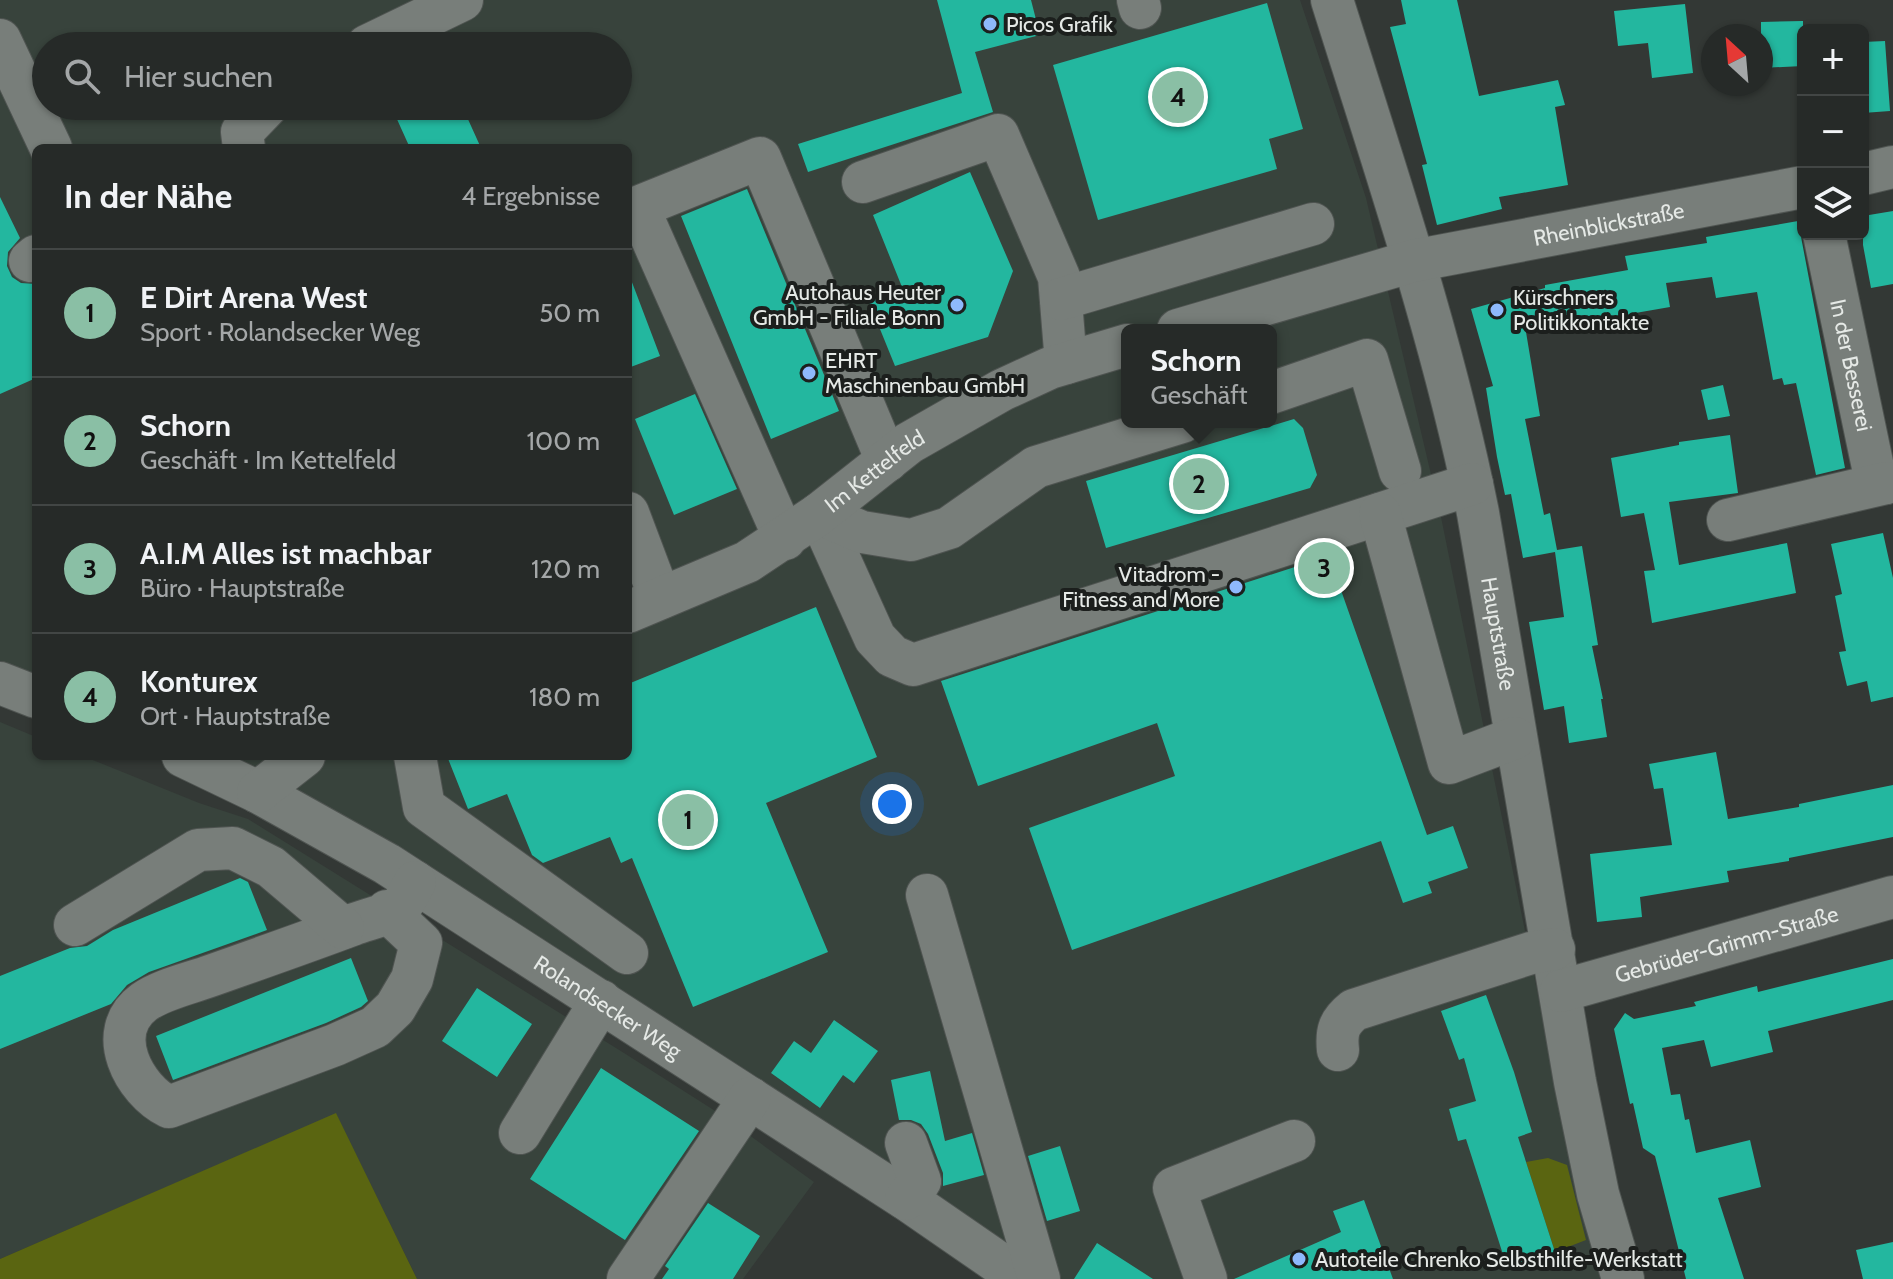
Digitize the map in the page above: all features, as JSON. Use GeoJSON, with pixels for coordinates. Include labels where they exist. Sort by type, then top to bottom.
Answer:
{"type":"FeatureCollection","features":[{"type":"Feature","properties":{"kind":"street"},"geometry":{"type":"LineString","coordinates":[[396,32],[462,0]]}},
{"type":"Feature","properties":{"kind":"street","name":"Hauptstraße"},"geometry":{"type":"LineString","coordinates":[[1332,0],[1413,261],[1472,484],[1585,1135],[1598,1194],[1623,1279]]}},
{"type":"Feature","properties":{"kind":"street"},"geometry":{"type":"LineString","coordinates":[[0,40],[32,108]]}},
{"type":"Feature","properties":{"kind":"street"},"geometry":{"type":"LineString","coordinates":[[38,120],[49,144]]}},
{"type":"Feature","properties":{"kind":"street"},"geometry":{"type":"LineString","coordinates":[[240,144],[242,132],[254,120]]}},
{"type":"Feature","properties":{"kind":"street"},"geometry":{"type":"LineString","coordinates":[[863,182],[998,135],[1059,277],[1066,363]]}},
{"type":"Feature","properties":{"kind":"street"},"geometry":{"type":"LineString","coordinates":[[785,539],[638,207],[760,158],[887,461]]}},
{"type":"Feature","properties":{"kind":"street"},"geometry":{"type":"LineString","coordinates":[[1869,173],[1893,167]]}},
{"type":"Feature","properties":{"kind":"street","name":"Rheinblickstraße"},"geometry":{"type":"LineString","coordinates":[[1413,261],[1797,188]]}},
{"type":"Feature","properties":{"kind":"street"},"geometry":{"type":"LineString","coordinates":[[1061,299],[1313,224]]}},
{"type":"Feature","properties":{"kind":"street","name":"In der Besserei"},"geometry":{"type":"LineString","coordinates":[[1825,240],[1875,477],[1889,482]]}},
{"type":"Feature","properties":{"kind":"street"},"geometry":{"type":"LineString","coordinates":[[1198,324],[1413,261]]}},
{"type":"Feature","properties":{"kind":"street","name":"Im Kettelfeld"},"geometry":{"type":"LineString","coordinates":[[644,605],[747,562],[785,539],[909,443],[962,411],[1014,384],[1066,363],[1121,347]]}},
{"type":"Feature","properties":{"kind":"street"},"geometry":{"type":"LineString","coordinates":[[1277,391],[1367,360],[1400,471]]}},
{"type":"Feature","properties":{"kind":"street"},"geometry":{"type":"LineString","coordinates":[[819,514],[862,532],[911,540],[949,528],[1036,467],[1163,428]]}},
{"type":"Feature","properties":{"kind":"street"},"geometry":{"type":"LineString","coordinates":[[1728,520],[1889,482]]}},
{"type":"Feature","properties":{"kind":"street"},"geometry":{"type":"LineString","coordinates":[[819,514],[875,638],[892,656],[913,665],[1472,484]]}},
{"type":"Feature","properties":{"kind":"street"},"geometry":{"type":"LineString","coordinates":[[1380,514],[1449,763],[1515,738]]}},
{"type":"Feature","properties":{"kind":"street"},"geometry":{"type":"LineString","coordinates":[[632,536],[644,605]]}},
{"type":"Feature","properties":{"kind":"street"},"geometry":{"type":"LineString","coordinates":[[0,683],[32,695]]}},
{"type":"Feature","properties":{"kind":"street","name":"Rolandsecker Weg"},"geometry":{"type":"LineString","coordinates":[[191,760],[258,792],[401,897],[601,1001],[906,1199],[1022,1279]]}},
{"type":"Feature","properties":{"kind":"street"},"geometry":{"type":"LineString","coordinates":[[258,792],[299,760]]}},
{"type":"Feature","properties":{"kind":"street"},"geometry":{"type":"LineString","coordinates":[[416,760],[424,807],[627,953]]}},
{"type":"Feature","properties":{"kind":"street"},"geometry":{"type":"LineString","coordinates":[[75,925],[198,850],[233,848],[271,867],[343,928]]}},
{"type":"Feature","properties":{"kind":"street"},"geometry":{"type":"LineString","coordinates":[[927,895],[1039,1279]]}},
{"type":"Feature","properties":{"kind":"street"},"geometry":{"type":"LineString","coordinates":[[401,897],[421,943],[412,979],[395,1008],[375,1027],[169,1107],[154,1100],[140,1084],[130,1069],[125,1048],[126,1027],[145,1001],[343,928],[401,897]]}},
{"type":"Feature","properties":{"kind":"street","name":"Gebrüder-Grimm-Straße"},"geometry":{"type":"LineString","coordinates":[[1561,991],[1893,897]]}},
{"type":"Feature","properties":{"kind":"street"},"geometry":{"type":"LineString","coordinates":[[1338,1050],[1336,1033],[1342,1020],[1354,1010],[1531,953],[1554,949]]}},
{"type":"Feature","properties":{"kind":"street"},"geometry":{"type":"LineString","coordinates":[[520,1133],[601,1001]]}},
{"type":"Feature","properties":{"kind":"street"},"geometry":{"type":"LineString","coordinates":[[628,1279],[750,1098]]}},
{"type":"Feature","properties":{"kind":"street"},"geometry":{"type":"LineString","coordinates":[[1206,1279],[1174,1188],[1294,1141]]}},
{"type":"Feature","properties":{"kind":"street"},"geometry":{"type":"LineString","coordinates":[[906,1143],[920,1181],[906,1199]]}},
{"type":"Feature","properties":{"kind":"shaded area"},"geometry":{"type":"Polygon","coordinates":[[[0,0],[1300,0],[1366,198],[1441,517],[1570,1153],[1600,1279],[1055,1279],[799,1106],[414,856],[228,760],[632,760],[632,144],[32,144],[32,678],[0,666],[0,0]]]}},
{"type":"Feature","properties":{"kind":"shaded area"},"geometry":{"type":"Polygon","coordinates":[[[0,722],[32,735],[32,760],[93,760],[199,803],[248,819],[720,1114],[814,1182],[743,1279],[417,1279],[336,1114],[0,1259],[0,722]]]}},
{"type":"Feature","properties":{"kind":"green space"},"geometry":{"type":"Polygon","coordinates":[[[336,1113],[417,1279],[0,1279],[0,1259],[336,1113]]]}},
{"type":"Feature","properties":{"kind":"green space"},"geometry":{"type":"Polygon","coordinates":[[[1548,1158],[1567,1165],[1586,1240],[1555,1252],[1526,1162],[1548,1158]]]}},
{"type":"Feature","properties":{"kind":"building"},"geometry":{"type":"Polygon","coordinates":[[[937,0],[1031,0],[1040,35],[975,52],[993,112],[808,172],[798,144],[962,93],[937,0]]]}},
{"type":"Feature","properties":{"kind":"building"},"geometry":{"type":"Polygon","coordinates":[[[1401,0],[1457,0],[1479,96],[1558,80],[1565,105],[1555,107],[1568,185],[1499,197],[1502,209],[1437,225],[1422,165],[1427,164],[1390,27],[1406,24],[1401,0]]]}},
{"type":"Feature","properties":{"kind":"building"},"geometry":{"type":"Polygon","coordinates":[[[1267,3],[1303,129],[1269,139],[1277,169],[1098,220],[1053,65],[1267,3]]]}},
{"type":"Feature","properties":{"kind":"building"},"geometry":{"type":"Polygon","coordinates":[[[1685,4],[1693,73],[1652,78],[1648,43],[1618,46],[1614,11],[1685,4]]]}},
{"type":"Feature","properties":{"kind":"building"},"geometry":{"type":"Polygon","coordinates":[[[1803,21],[1803,24],[1797,24],[1797,66],[1773,67],[1773,24],[1761,22],[1803,21]]]}},
{"type":"Feature","properties":{"kind":"building"},"geometry":{"type":"Polygon","coordinates":[[[1885,41],[1890,111],[1869,113],[1869,42],[1885,41]]]}},
{"type":"Feature","properties":{"kind":"building"},"geometry":{"type":"Polygon","coordinates":[[[397,120],[468,120],[479,144],[408,144],[397,120]]]}},
{"type":"Feature","properties":{"kind":"building"},"geometry":{"type":"Polygon","coordinates":[[[970,172],[1013,271],[988,337],[895,366],[869,302],[902,287],[873,215],[970,172]]]}},
{"type":"Feature","properties":{"kind":"building"},"geometry":{"type":"Polygon","coordinates":[[[747,189],[839,411],[771,439],[681,216],[747,189]]]}},
{"type":"Feature","properties":{"kind":"building"},"geometry":{"type":"Polygon","coordinates":[[[0,197],[20,238],[8,252],[7,266],[12,277],[21,283],[32,284],[32,380],[0,394],[0,197]]]}},
{"type":"Feature","properties":{"kind":"building"},"geometry":{"type":"Polygon","coordinates":[[[1893,211],[1893,284],[1871,288],[1863,245],[1863,240],[1869,240],[1869,215],[1893,211]]]}},
{"type":"Feature","properties":{"kind":"building"},"geometry":{"type":"Polygon","coordinates":[[[1797,221],[1797,240],[1802,240],[1845,468],[1816,475],[1796,383],[1784,385],[1782,378],[1773,380],[1757,292],[1716,298],[1712,277],[1666,283],[1670,307],[1526,332],[1540,416],[1525,419],[1544,515],[1550,513],[1557,550],[1582,546],[1598,645],[1592,646],[1607,737],[1569,743],[1564,706],[1544,710],[1529,622],[1564,617],[1555,552],[1523,558],[1511,494],[1505,495],[1497,457],[1486,388],[1493,386],[1471,309],[1545,288],[1545,285],[1628,270],[1625,256],[1707,243],[1706,237],[1797,221]]]}},
{"type":"Feature","properties":{"kind":"building"},"geometry":{"type":"Polygon","coordinates":[[[632,282],[660,356],[632,366],[632,282]]]}},
{"type":"Feature","properties":{"kind":"building"},"geometry":{"type":"Polygon","coordinates":[[[1723,385],[1730,416],[1708,420],[1701,390],[1723,385]]]}},
{"type":"Feature","properties":{"kind":"building"},"geometry":{"type":"Polygon","coordinates":[[[695,394],[737,489],[674,515],[635,419],[695,394]]]}},
{"type":"Feature","properties":{"kind":"building"},"geometry":{"type":"Polygon","coordinates":[[[1294,419],[1303,428],[1317,475],[1310,488],[1106,548],[1086,481],[1264,428],[1277,428],[1277,424],[1294,419]]]}},
{"type":"Feature","properties":{"kind":"building"},"geometry":{"type":"Polygon","coordinates":[[[1730,435],[1738,493],[1669,502],[1679,565],[1787,543],[1796,593],[1652,623],[1644,571],[1655,570],[1644,513],[1621,517],[1611,458],[1679,445],[1679,442],[1730,435]]]}},
{"type":"Feature","properties":{"kind":"building"},"geometry":{"type":"Polygon","coordinates":[[[1883,533],[1893,578],[1893,697],[1871,702],[1867,681],[1847,686],[1839,652],[1846,651],[1835,596],[1842,594],[1831,544],[1883,533]]]}},
{"type":"Feature","properties":{"kind":"building"},"geometry":{"type":"Polygon","coordinates":[[[1329,556],[1427,835],[1453,826],[1468,868],[1428,882],[1432,893],[1403,903],[1381,841],[1072,950],[1029,828],[1175,776],[1157,723],[978,786],[941,681],[1329,556]]]}},
{"type":"Feature","properties":{"kind":"building"},"geometry":{"type":"Polygon","coordinates":[[[816,607],[877,757],[766,803],[828,952],[693,1007],[632,858],[621,863],[610,837],[543,863],[532,855],[507,794],[468,809],[449,760],[632,760],[632,682],[816,607]]]}},
{"type":"Feature","properties":{"kind":"building"},"geometry":{"type":"Polygon","coordinates":[[[1716,752],[1728,819],[1799,807],[1799,804],[1893,785],[1893,837],[1789,858],[1789,861],[1727,871],[1729,882],[1640,897],[1642,917],[1597,922],[1590,854],[1672,845],[1663,788],[1654,789],[1649,764],[1716,752]]]}},
{"type":"Feature","properties":{"kind":"building"},"geometry":{"type":"Polygon","coordinates":[[[240,878],[248,882],[267,930],[149,972],[127,985],[111,1004],[0,1049],[0,976],[70,948],[87,946],[113,930],[240,878]]]}},
{"type":"Feature","properties":{"kind":"building"},"geometry":{"type":"Polygon","coordinates":[[[351,958],[368,1001],[361,1007],[173,1080],[156,1036],[351,958]]]}},
{"type":"Feature","properties":{"kind":"building"},"geometry":{"type":"Polygon","coordinates":[[[1893,959],[1893,1000],[1768,1031],[1773,1052],[1711,1067],[1704,1040],[1662,1048],[1671,1095],[1680,1094],[1696,1153],[1750,1140],[1761,1187],[1718,1198],[1744,1279],[1686,1279],[1655,1156],[1643,1148],[1633,1103],[1630,1104],[1614,1029],[1625,1013],[1634,1019],[1696,1006],[1694,1002],[1757,986],[1758,992],[1893,959]]]}},
{"type":"Feature","properties":{"kind":"building"},"geometry":{"type":"Polygon","coordinates":[[[477,988],[532,1024],[497,1077],[442,1041],[477,988]]]}},
{"type":"Feature","properties":{"kind":"building"},"geometry":{"type":"Polygon","coordinates":[[[1486,995],[1532,1132],[1518,1137],[1555,1252],[1507,1267],[1466,1139],[1458,1141],[1449,1109],[1476,1101],[1464,1058],[1459,1060],[1441,1011],[1486,995]]]}},
{"type":"Feature","properties":{"kind":"building"},"geometry":{"type":"Polygon","coordinates":[[[834,1020],[878,1051],[854,1083],[843,1075],[820,1108],[771,1073],[794,1041],[811,1053],[834,1020]]]}},
{"type":"Feature","properties":{"kind":"building"},"geometry":{"type":"Polygon","coordinates":[[[601,1068],[699,1131],[625,1240],[530,1179],[601,1068]]]}},
{"type":"Feature","properties":{"kind":"building"},"geometry":{"type":"Polygon","coordinates":[[[930,1071],[945,1141],[972,1133],[984,1175],[943,1186],[943,1173],[928,1134],[921,1124],[899,1120],[891,1080],[930,1071]]]}},
{"type":"Feature","properties":{"kind":"building"},"geometry":{"type":"Polygon","coordinates":[[[1060,1146],[1080,1211],[1047,1221],[1028,1156],[1060,1146]]]}},
{"type":"Feature","properties":{"kind":"building"},"geometry":{"type":"Polygon","coordinates":[[[1364,1200],[1393,1279],[1234,1279],[1341,1232],[1333,1211],[1364,1200]]]}},
{"type":"Feature","properties":{"kind":"building"},"geometry":{"type":"Polygon","coordinates":[[[708,1203],[760,1236],[733,1279],[662,1279],[669,1269],[665,1266],[708,1203]]]}},
{"type":"Feature","properties":{"kind":"building"},"geometry":{"type":"Polygon","coordinates":[[[1893,1242],[1893,1279],[1863,1279],[1856,1250],[1893,1242]]]}},
{"type":"Feature","properties":{"kind":"building"},"geometry":{"type":"Polygon","coordinates":[[[1097,1243],[1153,1279],[1074,1279],[1097,1243]]]}},
{"type":"Feature","properties":{"kind":"place","name":"Picos Grafik"},"geometry":{"type":"Point","coordinates":[990,24]}},
{"type":"Feature","properties":{"kind":"place","name":"Konturex"},"geometry":{"type":"Point","coordinates":[1178,97]}},
{"type":"Feature","properties":{"kind":"place","name":"Autohaus Heuter GmbH - Filiale Bonn"},"geometry":{"type":"Point","coordinates":[957,305]}},
{"type":"Feature","properties":{"kind":"place","name":"Kürschners Politikkontakte"},"geometry":{"type":"Point","coordinates":[1497,310]}},
{"type":"Feature","properties":{"kind":"place","name":"EHRT Maschinenbau GmbH"},"geometry":{"type":"Point","coordinates":[809,373]}},
{"type":"Feature","properties":{"kind":"place","name":"Schorn"},"geometry":{"type":"Point","coordinates":[1199,484]}},
{"type":"Feature","properties":{"kind":"place","name":"A.I.M Alles ist machbar"},"geometry":{"type":"Point","coordinates":[1324,568]}},
{"type":"Feature","properties":{"kind":"place","name":"Vitadrom - Fitness and More"},"geometry":{"type":"Point","coordinates":[1236,587]}},
{"type":"Feature","properties":{"kind":"place","name":"E Dirt Arena West"},"geometry":{"type":"Point","coordinates":[688,820]}},
{"type":"Feature","properties":{"kind":"place","name":"Autoteile Chrenko Selbsthilfe-Werkstatt"},"geometry":{"type":"Point","coordinates":[1299,1259]}}]}
